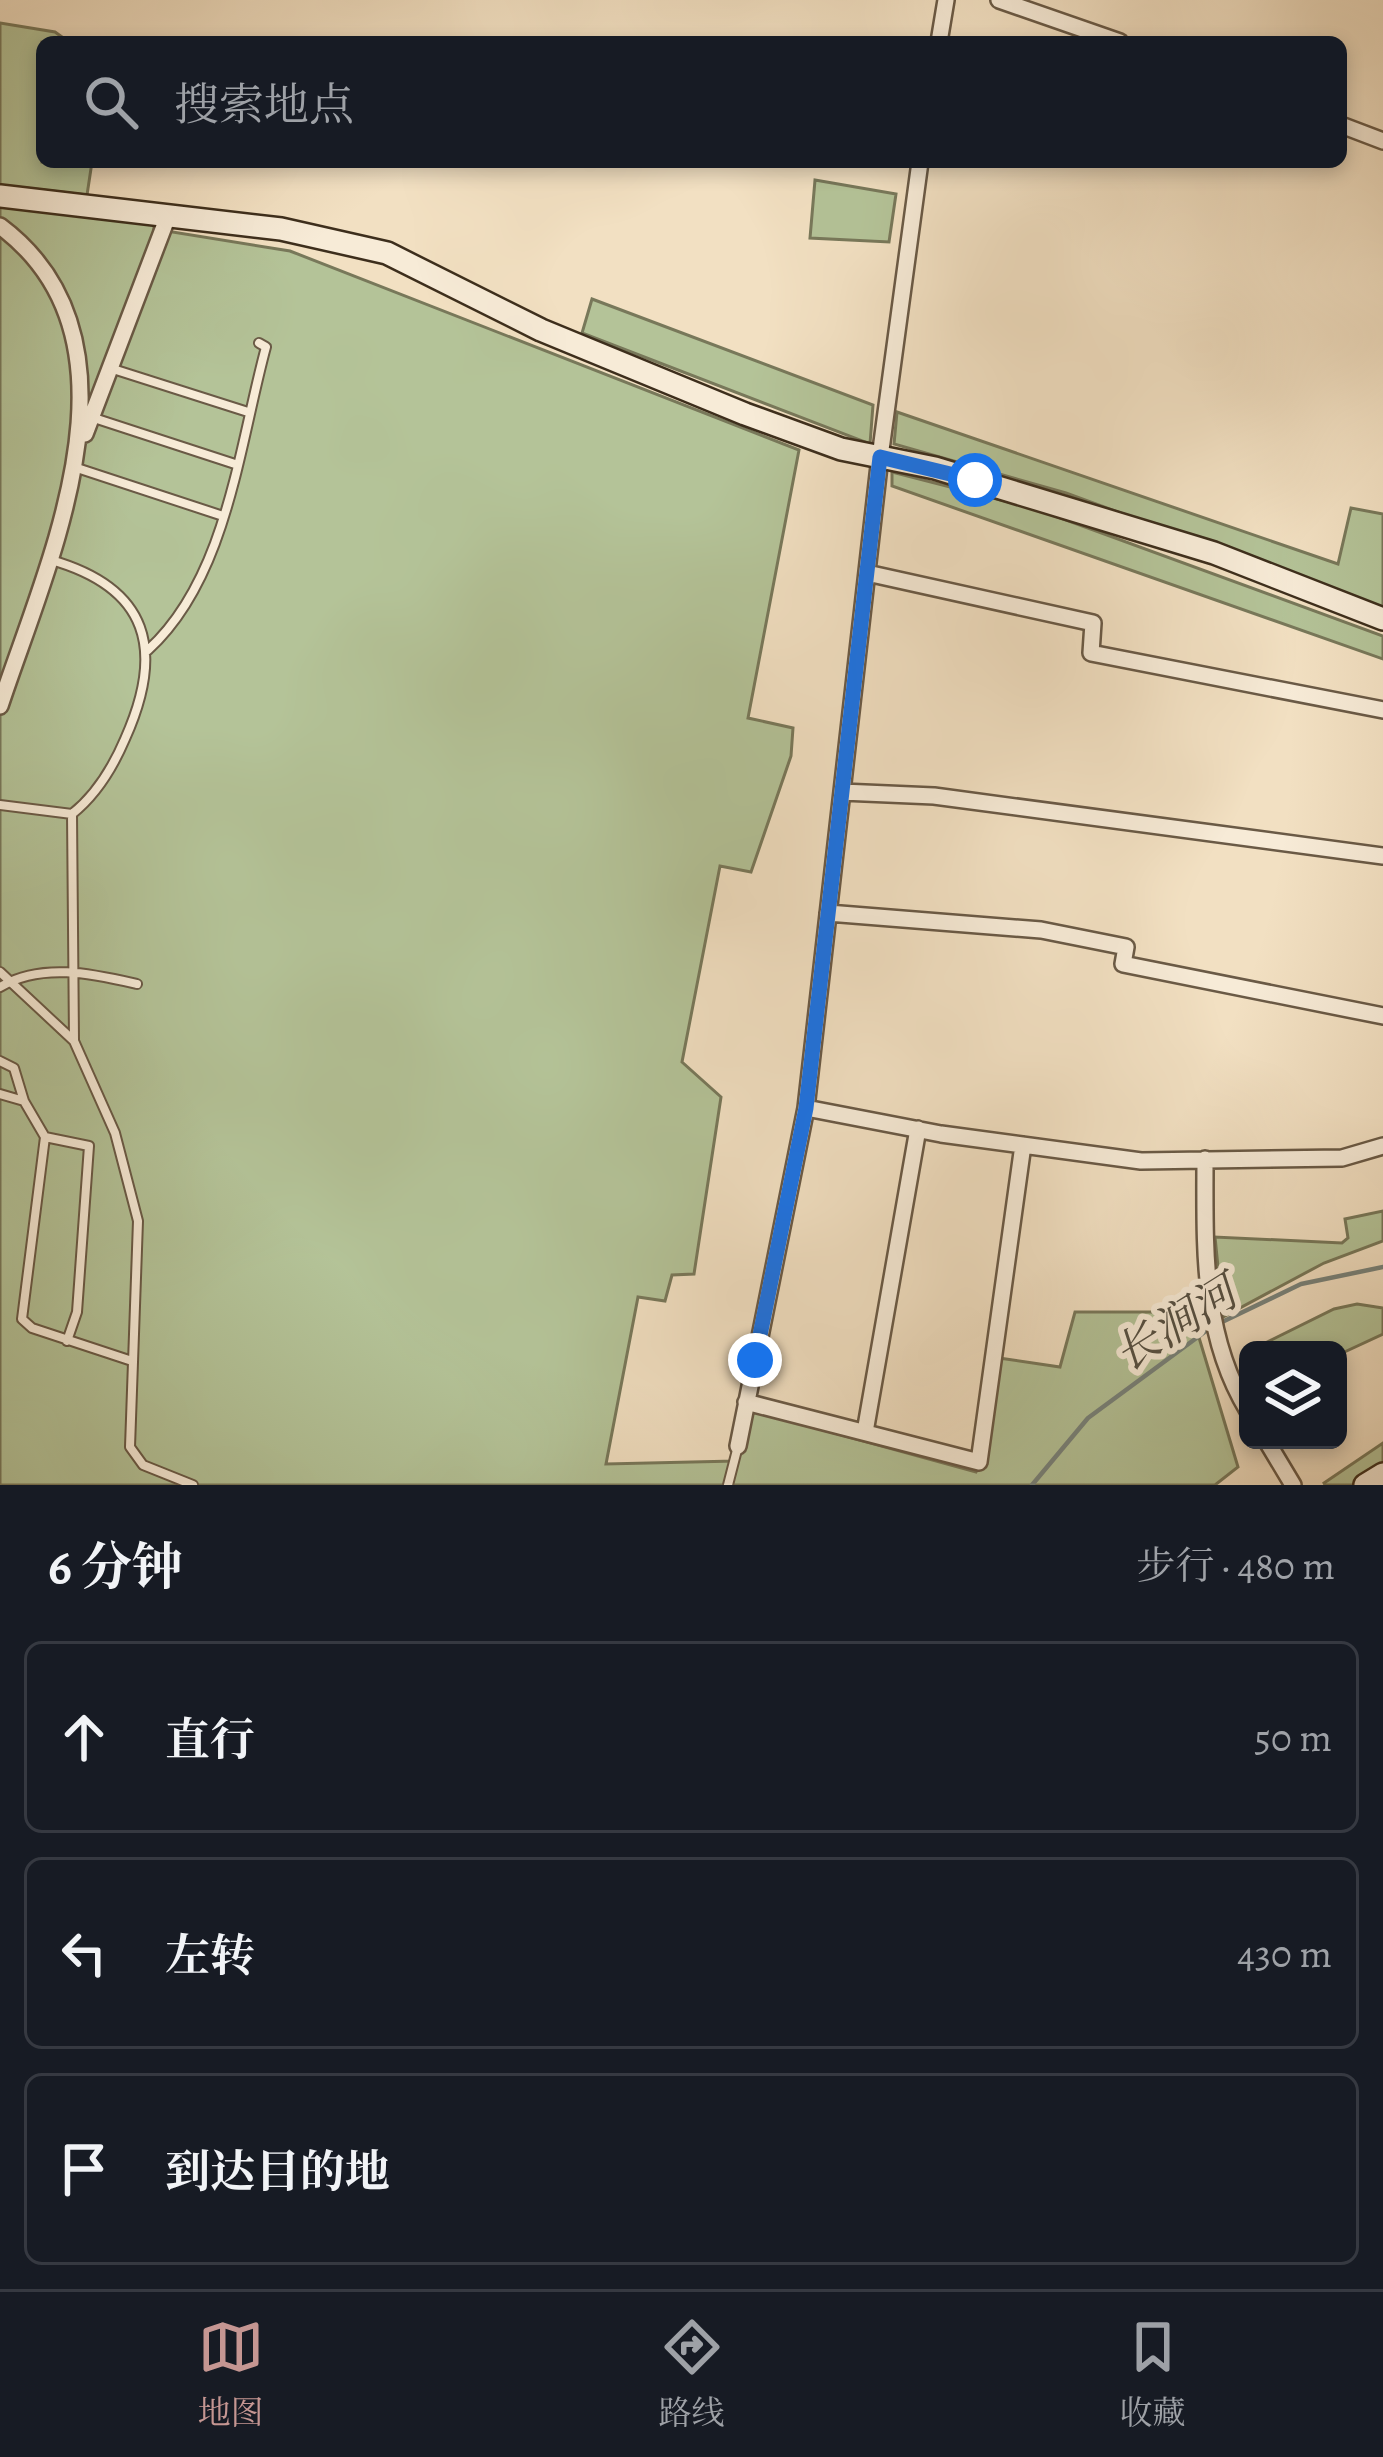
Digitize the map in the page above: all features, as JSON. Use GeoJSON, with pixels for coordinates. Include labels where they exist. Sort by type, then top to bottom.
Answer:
{"type":"FeatureCollection","features":[{"type":"Feature","properties":{"kind":"street"},"geometry":{"type":"LineString","coordinates":[[940,36],[946,0]]}},
{"type":"Feature","properties":{"kind":"street"},"geometry":{"type":"LineString","coordinates":[[999,0],[1103,36]]}},
{"type":"Feature","properties":{"kind":"street"},"geometry":{"type":"LineString","coordinates":[[1347,126],[1383,141]]}},
{"type":"Feature","properties":{"kind":"street"},"geometry":{"type":"LineString","coordinates":[[737,1446],[806,1108],[880,457],[919,168]]}},
{"type":"Feature","properties":{"kind":"street"},"geometry":{"type":"LineString","coordinates":[[0,196],[316,235],[387,253],[541,330],[764,421],[1214,554],[1383,619]]}},
{"type":"Feature","properties":{"kind":"street"},"geometry":{"type":"LineString","coordinates":[[0,706],[49,560],[76,460],[168,216]]}},
{"type":"Feature","properties":{"kind":"street"},"geometry":{"type":"LineString","coordinates":[[0,226],[33,255],[65,306],[79,376],[76,460]]}},
{"type":"Feature","properties":{"kind":"street"},"geometry":{"type":"LineString","coordinates":[[867,573],[1093,623],[1091,653],[1383,710]]}},
{"type":"Feature","properties":{"kind":"street"},"geometry":{"type":"LineString","coordinates":[[842,792],[978,801],[1383,856]]}},
{"type":"Feature","properties":{"kind":"street"},"geometry":{"type":"LineString","coordinates":[[828,913],[1041,930],[1126,947],[1123,964],[1383,1016]]}},
{"type":"Feature","properties":{"kind":"street"},"geometry":{"type":"LineString","coordinates":[[806,1108],[1142,1161],[1342,1158],[1383,1146]]}},
{"type":"Feature","properties":{"kind":"street"},"geometry":{"type":"LineString","coordinates":[[865,1432],[918,1129]]}},
{"type":"Feature","properties":{"kind":"street"},"geometry":{"type":"LineString","coordinates":[[746,1402],[979,1462],[1023,1144]]}},
{"type":"Feature","properties":{"kind":"street"},"geometry":{"type":"LineString","coordinates":[[1204,1159],[1205,1274],[1225,1372],[1239,1396]]}},
{"type":"Feature","properties":{"kind":"street"},"geometry":{"type":"LineString","coordinates":[[1271,1449],[1293,1485]]}},
{"type":"Feature","properties":{"kind":"street"},"geometry":{"type":"LineString","coordinates":[[1366,1485],[1383,1474]]}},
{"type":"Feature","properties":{"kind":"lane"},"geometry":{"type":"LineString","coordinates":[[148,650],[180,620],[220,515],[266,346],[259,344]]}},
{"type":"Feature","properties":{"kind":"lane"},"geometry":{"type":"LineString","coordinates":[[110,368],[248,412]]}},
{"type":"Feature","properties":{"kind":"lane"},"geometry":{"type":"LineString","coordinates":[[91,418],[235,464]]}},
{"type":"Feature","properties":{"kind":"lane"},"geometry":{"type":"LineString","coordinates":[[76,460],[220,515]]}},
{"type":"Feature","properties":{"kind":"lane"},"geometry":{"type":"LineString","coordinates":[[0,805],[72,814],[88,801],[118,756],[142,703],[148,650],[134,610],[106,581],[49,560]]}},
{"type":"Feature","properties":{"kind":"lane"},"geometry":{"type":"LineString","coordinates":[[72,814],[74,1041]]}},
{"type":"Feature","properties":{"kind":"lane"},"geometry":{"type":"LineString","coordinates":[[0,987],[12,980],[76,970],[137,984]]}},
{"type":"Feature","properties":{"kind":"lane"},"geometry":{"type":"LineString","coordinates":[[0,972],[74,1041],[115,1133],[138,1221],[130,1447],[143,1465],[193,1485]]}},
{"type":"Feature","properties":{"kind":"lane"},"geometry":{"type":"LineString","coordinates":[[0,1061],[14,1068],[23,1101],[45,1137],[22,1319],[68,1342],[132,1361]]}},
{"type":"Feature","properties":{"kind":"lane"},"geometry":{"type":"LineString","coordinates":[[0,1094],[23,1101]]}},
{"type":"Feature","properties":{"kind":"lane"},"geometry":{"type":"LineString","coordinates":[[45,1137],[89,1146],[77,1312],[68,1342]]}},
{"type":"Feature","properties":{"kind":"lane"},"geometry":{"type":"LineString","coordinates":[[728,1485],[737,1446]]}},
{"type":"Feature","properties":{"kind":"green space"},"geometry":{"type":"Polygon","coordinates":[[[0,23],[55,32],[61,36],[36,36],[36,168],[91,168],[87,195],[0,185],[0,23]]]}},
{"type":"Feature","properties":{"kind":"green space"},"geometry":{"type":"Polygon","coordinates":[[[815,180],[896,194],[889,242],[810,238],[815,180]]]}},
{"type":"Feature","properties":{"kind":"green space"},"geometry":{"type":"Polygon","coordinates":[[[0,203],[154,224],[154,229],[290,251],[799,450],[748,718],[793,728],[791,756],[751,872],[720,866],[682,1062],[721,1097],[694,1274],[672,1275],[665,1301],[638,1297],[606,1464],[735,1461],[747,1409],[976,1472],[983,1459],[999,1358],[1060,1367],[1075,1312],[1201,1312],[1205,1324],[1197,1331],[1238,1467],[1215,1485],[0,1485],[0,203]]]}},
{"type":"Feature","properties":{"kind":"green space"},"geometry":{"type":"Polygon","coordinates":[[[592,299],[873,405],[870,444],[582,333],[592,299]]]}},
{"type":"Feature","properties":{"kind":"green space"},"geometry":{"type":"Polygon","coordinates":[[[897,412],[1338,564],[1351,508],[1383,514],[1383,609],[1066,493],[894,444],[897,412]]]}},
{"type":"Feature","properties":{"kind":"green space"},"geometry":{"type":"Polygon","coordinates":[[[892,472],[1036,509],[1383,636],[1383,659],[892,486],[892,472]]]}},
{"type":"Feature","properties":{"kind":"green space"},"geometry":{"type":"Polygon","coordinates":[[[1383,1211],[1383,1241],[1324,1263],[1223,1317],[1215,1237],[1342,1243],[1348,1238],[1345,1219],[1383,1211]]]}},
{"type":"Feature","properties":{"kind":"green space"},"geometry":{"type":"Polygon","coordinates":[[[1357,1304],[1383,1308],[1383,1334],[1347,1351],[1347,1341],[1269,1341],[1334,1309],[1357,1304]]]}},
{"type":"Feature","properties":{"kind":"green space"},"geometry":{"type":"Polygon","coordinates":[[[1383,1443],[1383,1485],[1325,1485],[1324,1483],[1383,1443]]]}},
{"type":"Feature","properties":{"kind":"waterway","name":"长涧河"},"geometry":{"type":"LineString","coordinates":[[1220,1323],[1301,1284],[1383,1267]]}},
{"type":"Feature","properties":{"kind":"waterway","name":"长涧河"},"geometry":{"type":"LineString","coordinates":[[1032,1485],[1088,1418],[1210,1328]]}},
{"type":"Feature","properties":{"kind":"route"},"geometry":{"type":"LineString","coordinates":[[755,1360],[806,1108],[880,457],[975,480]]}}]}
